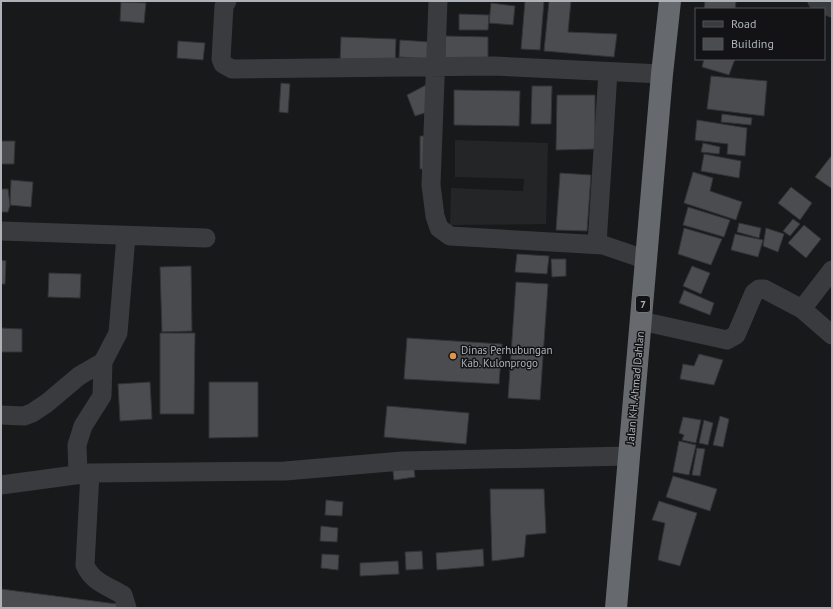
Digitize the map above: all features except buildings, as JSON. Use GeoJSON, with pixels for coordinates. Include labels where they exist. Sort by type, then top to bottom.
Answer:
{"type":"FeatureCollection","features":[{"type":"Feature","properties":{"kind":"highway","name":"Jalan KH. Ahmad Dahlan"},"geometry":{"type":"LineString","coordinates":[[616,608],[628,456],[647,260],[662,74],[670,1]]}},
{"type":"Feature","properties":{"kind":"street"},"geometry":{"type":"LineString","coordinates":[[227,1],[224,6],[221,59],[223,64],[232,69],[435,68],[494,66],[662,74]]}},
{"type":"Feature","properties":{"kind":"street"},"geometry":{"type":"LineString","coordinates":[[438,1],[432,185],[435,216],[439,228],[450,236],[597,244],[647,260]]}},
{"type":"Feature","properties":{"kind":"street"},"geometry":{"type":"LineString","coordinates":[[817,1],[832,8]]}},
{"type":"Feature","properties":{"kind":"street"},"geometry":{"type":"LineString","coordinates":[[597,244],[608,72]]}},
{"type":"Feature","properties":{"kind":"street"},"geometry":{"type":"LineString","coordinates":[[1,231],[206,238]]}},
{"type":"Feature","properties":{"kind":"street"},"geometry":{"type":"LineString","coordinates":[[126,236],[118,333],[103,364],[103,390],[99,403],[89,417],[79,436],[77,445],[84,473],[85,565],[89,574],[96,581],[123,595],[127,608]]}},
{"type":"Feature","properties":{"kind":"street"},"geometry":{"type":"LineString","coordinates":[[802,309],[832,270]]}},
{"type":"Feature","properties":{"kind":"street"},"geometry":{"type":"LineString","coordinates":[[641,321],[727,340],[736,335],[754,293],[759,289],[764,289],[802,309],[832,336]]}},
{"type":"Feature","properties":{"kind":"street"},"geometry":{"type":"LineString","coordinates":[[1,415],[24,416],[32,413],[47,403],[79,376],[103,364]]}},
{"type":"Feature","properties":{"kind":"street"},"geometry":{"type":"LineString","coordinates":[[1,484],[84,473],[286,471],[402,461],[628,456]]}},
{"type":"Feature","properties":{"kind":"shaded area"},"geometry":{"type":"Polygon","coordinates":[[[455,140],[548,143],[546,224],[450,225],[451,188],[523,191],[524,179],[455,177],[455,140]]]}},
{"type":"Feature","properties":{"kind":"place","name":"Dinas Perhubungan Kab. Kulonprogo"},"geometry":{"type":"Point","coordinates":[453,356]}}]}
